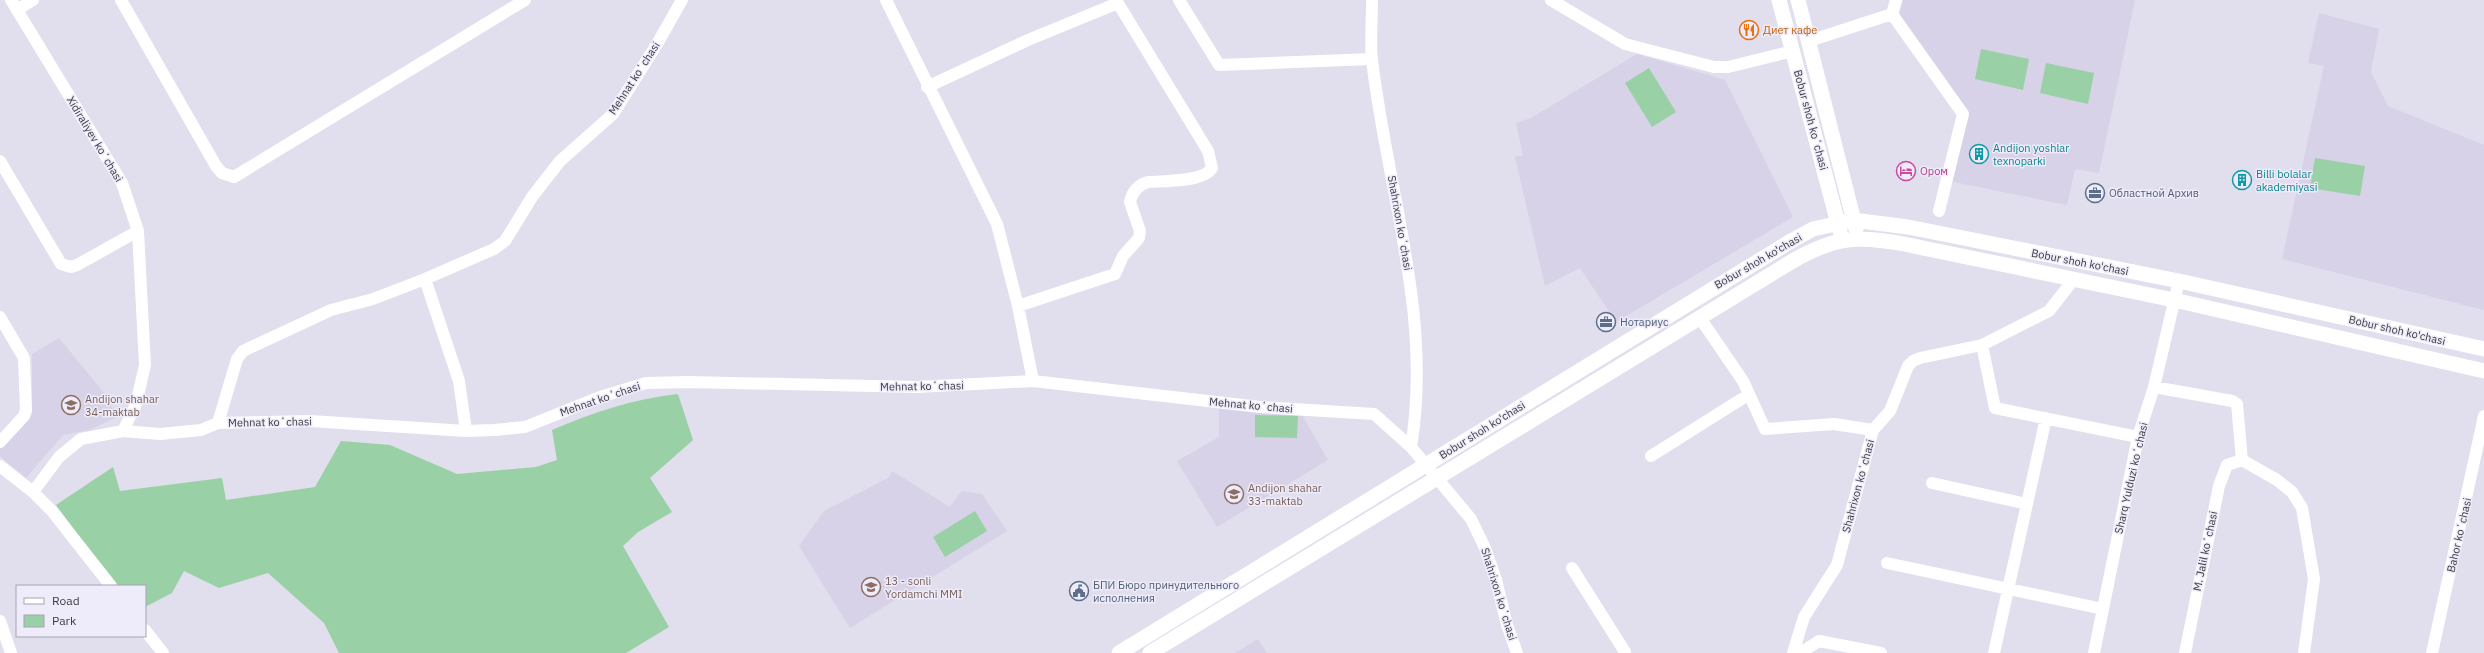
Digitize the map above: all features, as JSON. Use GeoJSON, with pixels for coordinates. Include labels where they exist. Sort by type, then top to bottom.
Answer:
{"type":"FeatureCollection","features":[{"type":"Feature","properties":{"kind":"main road","name":"Bobur shoh koʻchasi"},"geometry":{"type":"LineString","coordinates":[[1780,0],[1842,240]]}},
{"type":"Feature","properties":{"kind":"main road","name":"Bobur shoh koʻchasi"},"geometry":{"type":"LineString","coordinates":[[1798,0],[1858,238]]}},
{"type":"Feature","properties":{"kind":"main road"},"geometry":{"type":"LineString","coordinates":[[1829,190],[1844,184]]}},
{"type":"Feature","properties":{"kind":"main road","name":"Bobur shoh ko'chasi"},"geometry":{"type":"LineString","coordinates":[[1119,653],[1784,245],[1813,230],[1837,222],[1853,220],[1908,226],[2179,281],[2484,349]]}},
{"type":"Feature","properties":{"kind":"main road","name":"Bobur shoh ko'chasi"},"geometry":{"type":"LineString","coordinates":[[1150,653],[1795,260],[1829,243],[1842,240],[1858,238],[1904,244],[2174,300],[2484,371]]}},
{"type":"Feature","properties":{"kind":"street"},"geometry":{"type":"LineString","coordinates":[[14,5],[33,0]]}},
{"type":"Feature","properties":{"kind":"street"},"geometry":{"type":"LineString","coordinates":[[121,0],[216,166],[222,173],[234,177],[525,0]]}},
{"type":"Feature","properties":{"kind":"street","name":"Mehnat koʻchasi"},"geometry":{"type":"LineString","coordinates":[[218,423],[236,359],[243,351],[331,310],[373,299],[426,279],[494,249],[505,241],[532,197],[560,161],[613,114],[657,44],[682,0]]}},
{"type":"Feature","properties":{"kind":"street"},"geometry":{"type":"LineString","coordinates":[[886,0],[927,87],[997,224],[1018,306],[1033,381]]}},
{"type":"Feature","properties":{"kind":"street"},"geometry":{"type":"LineString","coordinates":[[1179,0],[1219,65],[1372,59]]}},
{"type":"Feature","properties":{"kind":"street","name":"Shahrixon koʻchasi"},"geometry":{"type":"LineString","coordinates":[[1372,0],[1372,59],[1408,275],[1418,355],[1416,414],[1411,446]]}},
{"type":"Feature","properties":{"kind":"street"},"geometry":{"type":"LineString","coordinates":[[1550,0],[1625,44],[1714,67],[1728,67],[1793,51]]}},
{"type":"Feature","properties":{"kind":"street"},"geometry":{"type":"LineString","coordinates":[[1892,14],[1896,0]]}},
{"type":"Feature","properties":{"kind":"street"},"geometry":{"type":"LineString","coordinates":[[927,87],[1117,1],[1208,152],[1212,168],[1207,174],[1198,178],[1148,182],[1141,184],[1136,189],[1130,202],[1140,231],[1139,238],[1125,253],[1115,274],[1018,306]]}},
{"type":"Feature","properties":{"kind":"street","name":"Xidiraliyev koʻchasi"},"geometry":{"type":"LineString","coordinates":[[14,5],[122,183],[138,231],[145,365],[136,404],[123,431]]}},
{"type":"Feature","properties":{"kind":"street"},"geometry":{"type":"LineString","coordinates":[[1809,41],[1892,14]]}},
{"type":"Feature","properties":{"kind":"street"},"geometry":{"type":"LineString","coordinates":[[1892,14],[1963,114],[1939,211]]}},
{"type":"Feature","properties":{"kind":"street"},"geometry":{"type":"LineString","coordinates":[[0,161],[61,264],[72,267],[77,266],[138,231]]}},
{"type":"Feature","properties":{"kind":"street"},"geometry":{"type":"LineString","coordinates":[[426,279],[459,381],[466,431]]}},
{"type":"Feature","properties":{"kind":"street","name":"Shahrixon koʻchasi"},"geometry":{"type":"LineString","coordinates":[[1793,653],[1804,617],[1837,565],[1873,430],[1890,412],[1908,366],[1913,361],[1982,345],[2049,311],[2074,279]]}},
{"type":"Feature","properties":{"kind":"street","name":"Sharq Yulduzi koʻchasi"},"geometry":{"type":"LineString","coordinates":[[2094,653],[2138,437],[2154,387],[2179,281]]}},
{"type":"Feature","properties":{"kind":"street"},"geometry":{"type":"LineString","coordinates":[[0,316],[24,358],[26,410],[24,416],[0,442]]}},
{"type":"Feature","properties":{"kind":"street"},"geometry":{"type":"LineString","coordinates":[[1700,318],[1743,381],[1748,395],[1765,429],[1834,424],[1873,430]]}},
{"type":"Feature","properties":{"kind":"street"},"geometry":{"type":"LineString","coordinates":[[1982,345],[1995,408],[2138,437]]}},
{"type":"Feature","properties":{"kind":"street","name":"Mehnat koʻchasi"},"geometry":{"type":"LineString","coordinates":[[33,492],[59,457],[81,439],[123,431],[160,434],[201,430],[218,423],[310,421],[466,431],[525,427],[600,397],[646,383],[688,382],[917,387],[1033,381],[1260,407],[1359,412],[1374,414],[1411,446],[1426,465]]}},
{"type":"Feature","properties":{"kind":"street"},"geometry":{"type":"LineString","coordinates":[[2154,387],[2232,401],[2237,404],[2242,460],[2287,488],[2302,508],[2314,579],[2304,653]]}},
{"type":"Feature","properties":{"kind":"street"},"geometry":{"type":"LineString","coordinates":[[1651,456],[1748,395]]}},
{"type":"Feature","properties":{"kind":"street","name":"Bahor koʻchasi"},"geometry":{"type":"LineString","coordinates":[[2432,653],[2484,416]]}},
{"type":"Feature","properties":{"kind":"street"},"geometry":{"type":"LineString","coordinates":[[1994,653],[2046,418]]}},
{"type":"Feature","properties":{"kind":"street","name":"M. Jalil koʻchasi"},"geometry":{"type":"LineString","coordinates":[[2185,653],[2219,486],[2227,465],[2242,460]]}},
{"type":"Feature","properties":{"kind":"street","name":"Shahrixon koʻchasi"},"geometry":{"type":"LineString","coordinates":[[1426,465],[1457,500],[1470,519],[1485,548],[1517,653]]}},
{"type":"Feature","properties":{"kind":"street"},"geometry":{"type":"LineString","coordinates":[[0,466],[33,492],[69,532],[110,585]]}},
{"type":"Feature","properties":{"kind":"street"},"geometry":{"type":"LineString","coordinates":[[1932,483],[2027,504]]}},
{"type":"Feature","properties":{"kind":"street"},"geometry":{"type":"LineString","coordinates":[[1887,563],[2103,609]]}},
{"type":"Feature","properties":{"kind":"street"},"geometry":{"type":"LineString","coordinates":[[1572,568],[1625,652]]}},
{"type":"Feature","properties":{"kind":"street"},"geometry":{"type":"LineString","coordinates":[[0,621],[12,653]]}},
{"type":"Feature","properties":{"kind":"street"},"geometry":{"type":"LineString","coordinates":[[146,631],[163,653]]}},
{"type":"Feature","properties":{"kind":"street"},"geometry":{"type":"LineString","coordinates":[[1800,653],[1819,641],[1881,653]]}},
{"type":"Feature","properties":{"kind":"shaded area"},"geometry":{"type":"Polygon","coordinates":[[[1903,0],[2135,0],[2099,173],[2075,169],[2067,205],[1949,181],[1963,111],[1898,21],[1903,0]]]}},
{"type":"Feature","properties":{"kind":"shaded area"},"geometry":{"type":"Polygon","coordinates":[[[2319,13],[2379,29],[2371,72],[2388,106],[2484,145],[2484,310],[2282,259],[2324,66],[2308,63],[2319,13]]]}},
{"type":"Feature","properties":{"kind":"shaded area"},"geometry":{"type":"Polygon","coordinates":[[[1637,54],[1725,80],[1793,217],[1616,322],[1580,268],[1545,286],[1515,157],[1523,155],[1516,123],[1531,118],[1637,54]]]}},
{"type":"Feature","properties":{"kind":"shaded area","name":"Andijon shahar 34-maktab"},"geometry":{"type":"Polygon","coordinates":[[[59,338],[105,394],[117,417],[89,430],[63,435],[26,478],[0,456],[0,448],[32,415],[32,354],[59,338]]]}},
{"type":"Feature","properties":{"kind":"shaded area","name":"Andijon shahar 33-maktab"},"geometry":{"type":"Polygon","coordinates":[[[1219,409],[1301,413],[1328,460],[1217,527],[1177,461],[1219,437],[1219,409]]]}},
{"type":"Feature","properties":{"kind":"shaded area","name":"13 - sonli Yordamchi MMI"},"geometry":{"type":"Polygon","coordinates":[[[892,471],[950,507],[962,491],[982,494],[1007,531],[850,628],[799,546],[824,511],[888,478],[892,471]]]}},
{"type":"Feature","properties":{"kind":"shaded area"},"geometry":{"type":"Polygon","coordinates":[[[1258,639],[1267,653],[1235,653],[1258,639]]]}},
{"type":"Feature","properties":{"kind":"green space"},"geometry":{"type":"Polygon","coordinates":[[[1981,49],[2029,59],[2023,90],[1975,79],[1981,49]]]}},
{"type":"Feature","properties":{"kind":"green space"},"geometry":{"type":"Polygon","coordinates":[[[2046,63],[2094,73],[2088,104],[2040,93],[2046,63]]]}},
{"type":"Feature","properties":{"kind":"green space"},"geometry":{"type":"Polygon","coordinates":[[[1649,68],[1676,112],[1652,127],[1625,83],[1649,68]]]}},
{"type":"Feature","properties":{"kind":"green space"},"geometry":{"type":"Polygon","coordinates":[[[2315,158],[2365,166],[2360,196],[2310,188],[2315,158]]]}},
{"type":"Feature","properties":{"kind":"green space"},"geometry":{"type":"Polygon","coordinates":[[[678,394],[693,440],[650,478],[672,512],[638,532],[623,546],[669,627],[626,653],[339,653],[324,623],[268,573],[219,588],[184,571],[172,593],[146,606],[146,585],[115,585],[56,505],[113,467],[120,491],[222,478],[226,500],[315,487],[341,441],[390,445],[457,474],[536,467],[557,460],[552,430],[583,417],[614,407],[661,396],[678,394]]]}},
{"type":"Feature","properties":{"kind":"green space"},"geometry":{"type":"Polygon","coordinates":[[[1255,415],[1298,416],[1297,438],[1255,437],[1255,415]]]}},
{"type":"Feature","properties":{"kind":"green space"},"geometry":{"type":"Polygon","coordinates":[[[975,511],[987,531],[945,557],[933,537],[975,511]]]}},
{"type":"Feature","properties":{"kind":"place","name":"Диет кафе"},"geometry":{"type":"Point","coordinates":[1749,30]}},
{"type":"Feature","properties":{"kind":"place","name":"Andijon yoshlar texnoparki"},"geometry":{"type":"Point","coordinates":[1979,154]}},
{"type":"Feature","properties":{"kind":"place","name":"Ором"},"geometry":{"type":"Point","coordinates":[1906,171]}},
{"type":"Feature","properties":{"kind":"place","name":"Billi bolalar akademiyasi"},"geometry":{"type":"Point","coordinates":[2242,180]}},
{"type":"Feature","properties":{"kind":"place","name":"Областной Архив"},"geometry":{"type":"Point","coordinates":[2095,193]}},
{"type":"Feature","properties":{"kind":"place","name":"Нотариус"},"geometry":{"type":"Point","coordinates":[1606,322]}},
{"type":"Feature","properties":{"kind":"place","name":"Andijon shahar 34-maktab"},"geometry":{"type":"Point","coordinates":[71,405]}},
{"type":"Feature","properties":{"kind":"place","name":"Andijon shahar 33-maktab"},"geometry":{"type":"Point","coordinates":[1234,494]}},
{"type":"Feature","properties":{"kind":"place","name":"13 - sonli Yordamchi MMI"},"geometry":{"type":"Point","coordinates":[871,587]}},
{"type":"Feature","properties":{"kind":"place","name":"БПИ Бюро принудительного исполнения"},"geometry":{"type":"Point","coordinates":[1079,591]}}]}
